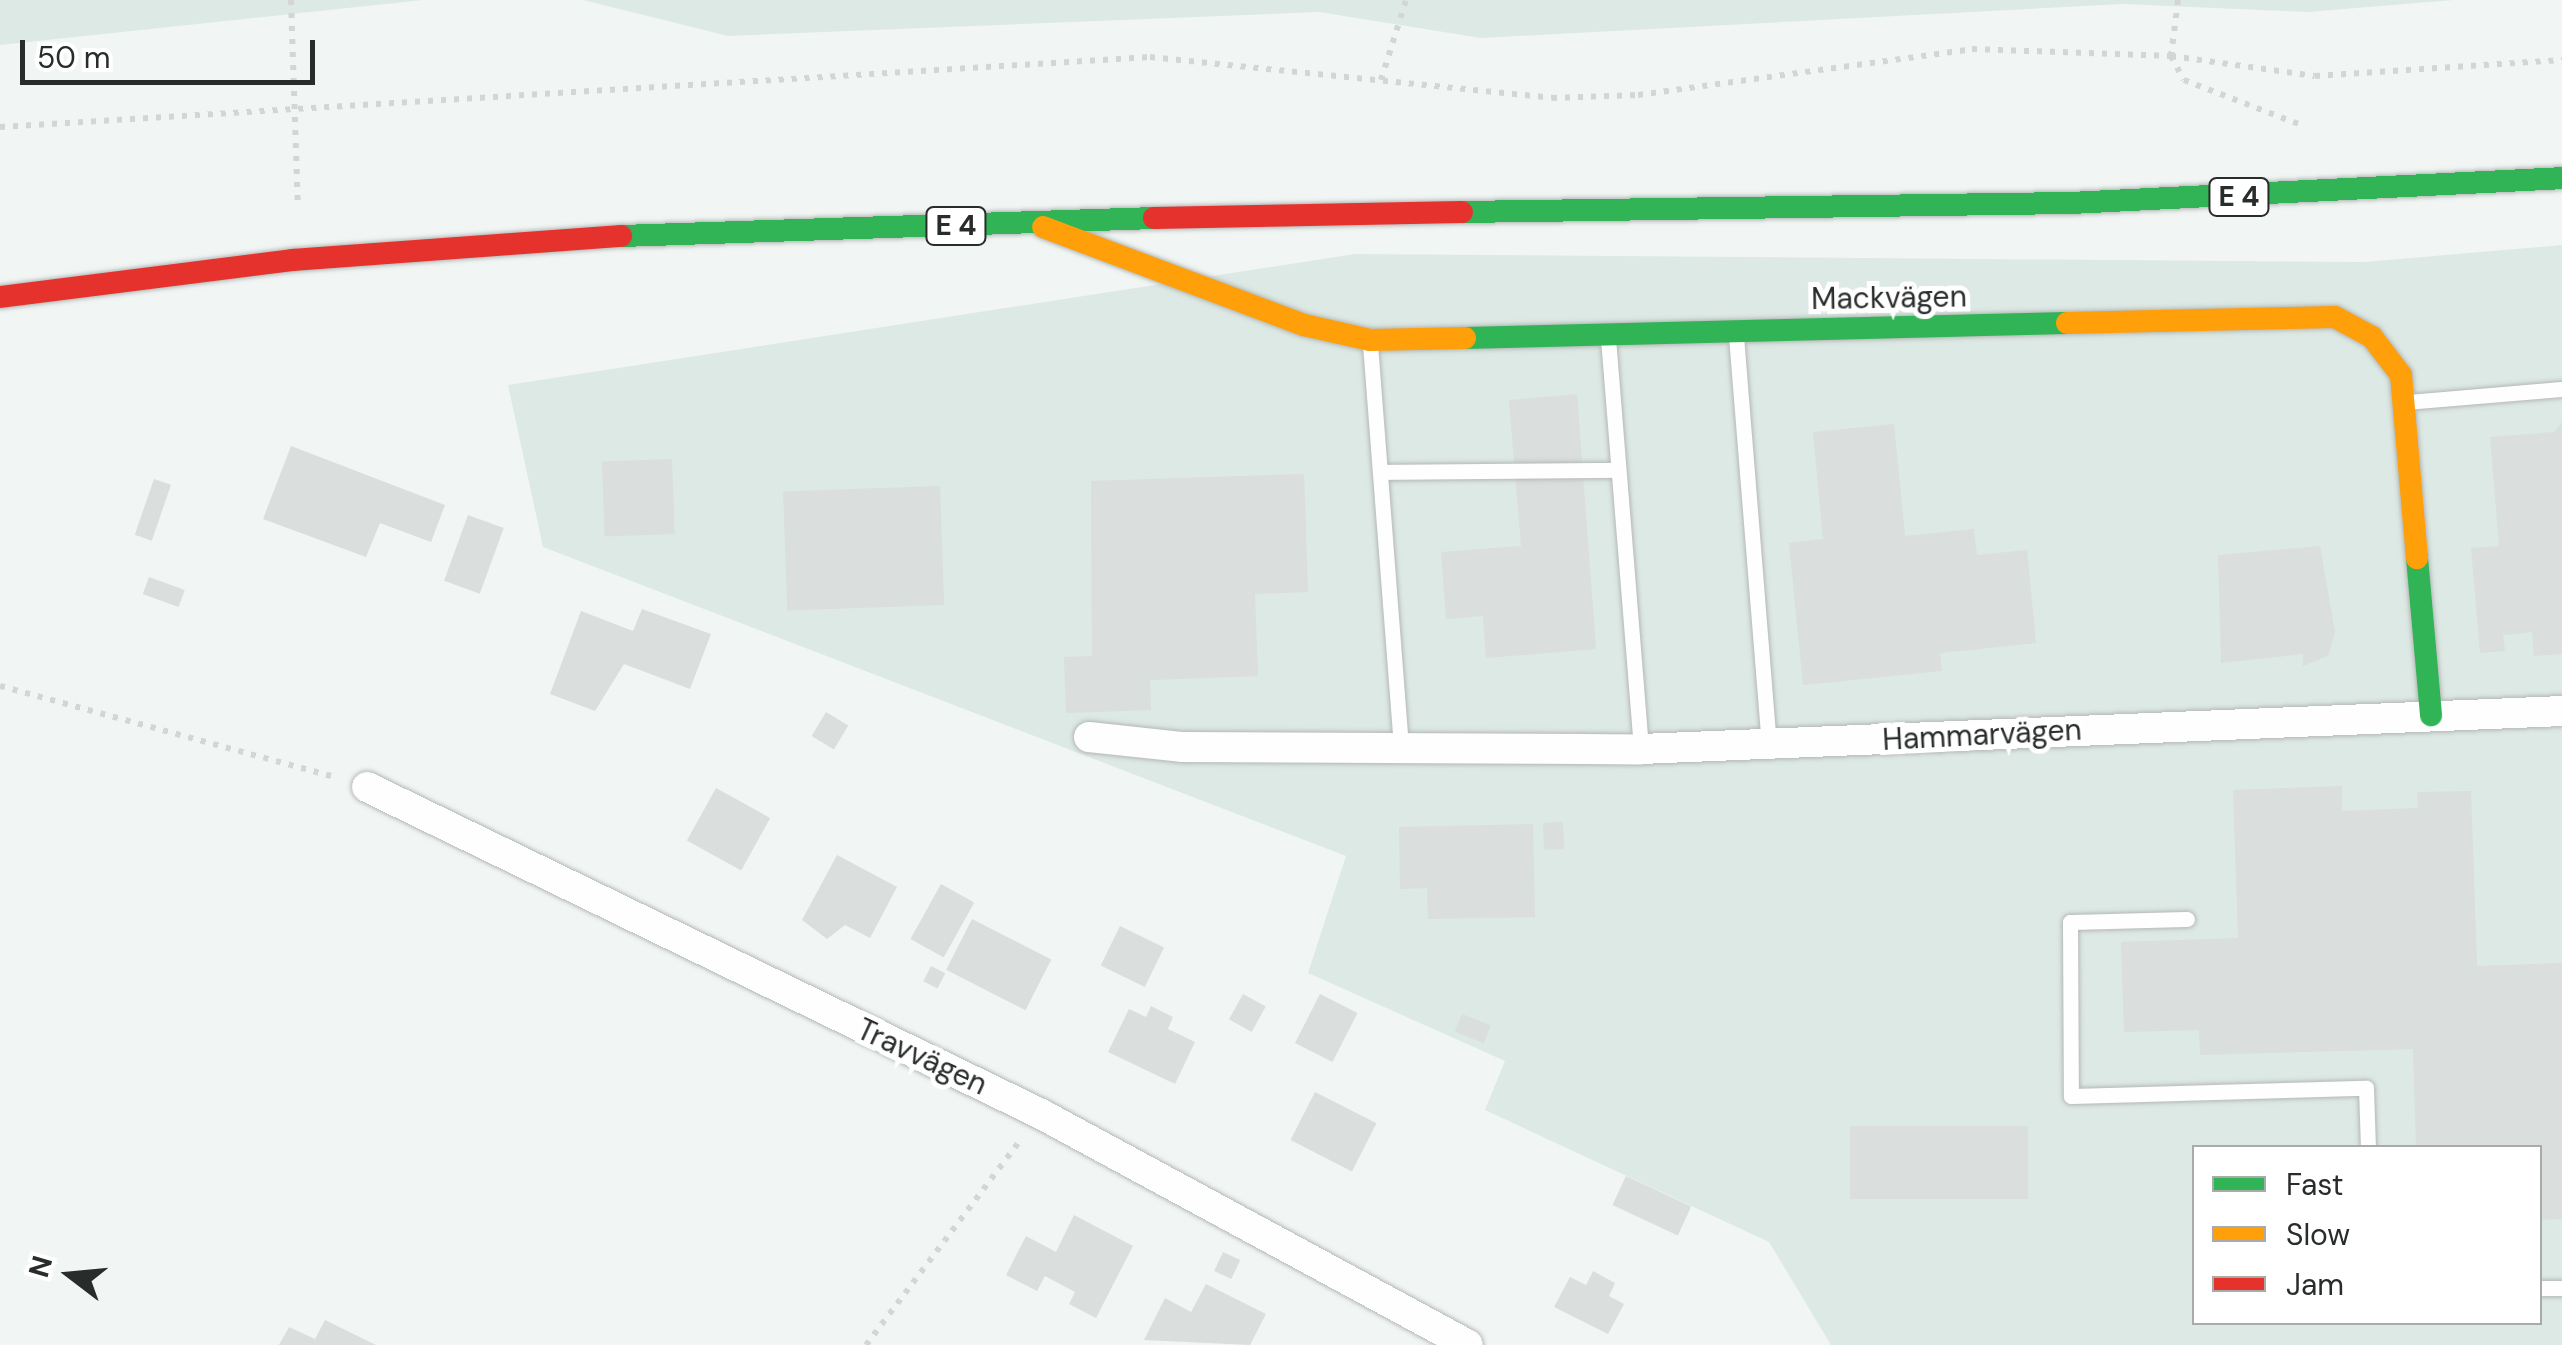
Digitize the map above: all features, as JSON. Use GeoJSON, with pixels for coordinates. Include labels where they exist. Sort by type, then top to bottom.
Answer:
{"type":"FeatureCollection","features":[{"type":"Feature","properties":{"kind":"main road","name":"E 4"},"geometry":{"type":"LineString","coordinates":[[0,298],[294,260],[607,236],[2072,203],[2562,178]]}},
{"type":"Feature","properties":{"kind":"main road","name":"Mackvägen"},"geometry":{"type":"LineString","coordinates":[[1033,224],[1304,325],[1370,340],[2334,317],[2372,337],[2402,376],[2431,715]]}},
{"type":"Feature","properties":{"kind":"street","name":"Hammarvägen"},"geometry":{"type":"LineString","coordinates":[[1089,738],[1401,748],[1641,749],[2562,710]]}},
{"type":"Feature","properties":{"kind":"street","name":"Travvägen"},"geometry":{"type":"LineString","coordinates":[[367,786],[1041,1114],[1468,1345]]}},
{"type":"Feature","properties":{"kind":"lane"},"geometry":{"type":"LineString","coordinates":[[1736,332],[1769,745]]}},
{"type":"Feature","properties":{"kind":"lane"},"geometry":{"type":"LineString","coordinates":[[1607,334],[1641,749]]}},
{"type":"Feature","properties":{"kind":"lane"},"geometry":{"type":"LineString","coordinates":[[1370,340],[1401,748]]}},
{"type":"Feature","properties":{"kind":"lane"},"geometry":{"type":"LineString","coordinates":[[2404,402],[2562,389]]}},
{"type":"Feature","properties":{"kind":"lane"},"geometry":{"type":"LineString","coordinates":[[1380,472],[1618,470]]}},
{"type":"Feature","properties":{"kind":"lane"},"geometry":{"type":"LineString","coordinates":[[2188,919],[2070,922],[2071,1096],[2366,1088],[2368,1145]]}},
{"type":"Feature","properties":{"kind":"path"},"geometry":{"type":"LineString","coordinates":[[291,0],[298,207]]}},
{"type":"Feature","properties":{"kind":"path"},"geometry":{"type":"LineString","coordinates":[[1381,80],[1406,0]]}},
{"type":"Feature","properties":{"kind":"path"},"geometry":{"type":"LineString","coordinates":[[2178,0],[2171,56],[2184,80],[2302,125]]}},
{"type":"Feature","properties":{"kind":"path"},"geometry":{"type":"LineString","coordinates":[[0,127],[1150,57],[1381,80],[1621,96],[1972,50],[2171,56],[2315,76],[2562,60]]}},
{"type":"Feature","properties":{"kind":"path"},"geometry":{"type":"LineString","coordinates":[[0,686],[367,786]]}},
{"type":"Feature","properties":{"kind":"path"},"geometry":{"type":"LineString","coordinates":[[866,1345],[1041,1114]]}},
{"type":"Feature","properties":{"kind":"shaded area"},"geometry":{"type":"Polygon","coordinates":[[[0,0],[423,0],[0,45],[0,0]]]}},
{"type":"Feature","properties":{"kind":"shaded area"},"geometry":{"type":"Polygon","coordinates":[[[583,0],[2454,0],[2308,12],[2123,4],[1481,38],[1319,12],[728,36],[583,0]]]}},
{"type":"Feature","properties":{"kind":"shaded area"},"geometry":{"type":"Polygon","coordinates":[[[2562,245],[2562,1345],[1831,1345],[1769,1242],[1485,1110],[1505,1061],[1308,973],[1346,856],[543,547],[508,385],[1355,254],[2364,262],[2562,245]]]}},
{"type":"Feature","properties":{"kind":"building"},"geometry":{"type":"Polygon","coordinates":[[[1577,394],[1596,649],[1486,658],[1483,616],[1446,619],[1441,552],[1521,546],[1509,400],[1577,394]]]}},
{"type":"Feature","properties":{"kind":"building"},"geometry":{"type":"Polygon","coordinates":[[[2562,422],[2562,654],[2534,656],[2532,632],[2503,635],[2505,651],[2480,653],[2471,548],[2499,546],[2490,437],[2554,432],[2562,422]]]}},
{"type":"Feature","properties":{"kind":"building"},"geometry":{"type":"Polygon","coordinates":[[[1894,424],[1905,536],[1974,529],[1977,555],[2027,550],[2036,643],[1940,653],[1942,671],[1803,685],[1789,543],[1823,539],[1813,432],[1894,424]]]}},
{"type":"Feature","properties":{"kind":"building"},"geometry":{"type":"Polygon","coordinates":[[[291,446],[445,505],[431,542],[380,523],[366,557],[263,519],[291,446]]]}},
{"type":"Feature","properties":{"kind":"building"},"geometry":{"type":"Polygon","coordinates":[[[672,459],[675,534],[605,536],[602,461],[672,459]]]}},
{"type":"Feature","properties":{"kind":"building"},"geometry":{"type":"Polygon","coordinates":[[[1304,474],[1308,592],[1255,594],[1258,676],[1150,680],[1151,710],[1066,713],[1064,657],[1092,656],[1091,481],[1304,474]]]}},
{"type":"Feature","properties":{"kind":"building"},"geometry":{"type":"Polygon","coordinates":[[[154,479],[171,485],[152,541],[135,535],[154,479]]]}},
{"type":"Feature","properties":{"kind":"building"},"geometry":{"type":"Polygon","coordinates":[[[940,486],[944,605],[787,610],[783,491],[940,486]]]}},
{"type":"Feature","properties":{"kind":"building"},"geometry":{"type":"Polygon","coordinates":[[[468,515],[504,528],[480,594],[444,581],[468,515]]]}},
{"type":"Feature","properties":{"kind":"building"},"geometry":{"type":"Polygon","coordinates":[[[2320,546],[2335,632],[2328,656],[2303,666],[2303,654],[2221,663],[2218,555],[2320,546]]]}},
{"type":"Feature","properties":{"kind":"building"},"geometry":{"type":"Polygon","coordinates":[[[149,577],[185,590],[179,607],[143,594],[149,577]]]}},
{"type":"Feature","properties":{"kind":"building"},"geometry":{"type":"Polygon","coordinates":[[[642,609],[711,634],[690,689],[624,664],[595,711],[550,694],[581,611],[633,631],[642,609]]]}},
{"type":"Feature","properties":{"kind":"building"},"geometry":{"type":"Polygon","coordinates":[[[826,712],[848,725],[834,749],[812,736],[826,712]]]}},
{"type":"Feature","properties":{"kind":"building"},"geometry":{"type":"Polygon","coordinates":[[[2342,786],[2342,811],[2418,808],[2417,792],[2471,791],[2477,966],[2562,963],[2562,1219],[2542,1220],[2542,1145],[2416,1145],[2413,1049],[2200,1055],[2199,1030],[2124,1032],[2121,942],[2238,938],[2233,790],[2342,786]]]}},
{"type":"Feature","properties":{"kind":"building"},"geometry":{"type":"Polygon","coordinates":[[[716,788],[770,818],[741,871],[687,840],[716,788]]]}},
{"type":"Feature","properties":{"kind":"building"},"geometry":{"type":"Polygon","coordinates":[[[1563,822],[1564,849],[1544,850],[1543,823],[1563,822]]]}},
{"type":"Feature","properties":{"kind":"building"},"geometry":{"type":"Polygon","coordinates":[[[1533,824],[1535,917],[1428,919],[1427,888],[1400,889],[1399,827],[1533,824]]]}},
{"type":"Feature","properties":{"kind":"building"},"geometry":{"type":"Polygon","coordinates":[[[837,855],[897,887],[870,938],[845,925],[827,939],[802,920],[837,855]]]}},
{"type":"Feature","properties":{"kind":"building"},"geometry":{"type":"Polygon","coordinates":[[[941,884],[974,902],[944,958],[910,939],[941,884]]]}},
{"type":"Feature","properties":{"kind":"building"},"geometry":{"type":"Polygon","coordinates":[[[972,919],[1051,959],[1025,1010],[946,970],[972,919]]]}},
{"type":"Feature","properties":{"kind":"building"},"geometry":{"type":"Polygon","coordinates":[[[1120,926],[1164,947],[1145,987],[1101,966],[1120,926]]]}},
{"type":"Feature","properties":{"kind":"building"},"geometry":{"type":"Polygon","coordinates":[[[931,966],[945,973],[938,988],[923,981],[931,966]]]}},
{"type":"Feature","properties":{"kind":"building"},"geometry":{"type":"Polygon","coordinates":[[[1243,994],[1266,1007],[1252,1032],[1229,1019],[1243,994]]]}},
{"type":"Feature","properties":{"kind":"building"},"geometry":{"type":"Polygon","coordinates":[[[1320,994],[1357,1013],[1332,1062],[1295,1043],[1320,994]]]}},
{"type":"Feature","properties":{"kind":"building"},"geometry":{"type":"Polygon","coordinates":[[[1151,1006],[1173,1017],[1168,1029],[1195,1042],[1175,1084],[1108,1052],[1129,1009],[1146,1017],[1151,1006]]]}},
{"type":"Feature","properties":{"kind":"building"},"geometry":{"type":"Polygon","coordinates":[[[1462,1014],[1491,1026],[1484,1043],[1455,1032],[1462,1014]]]}},
{"type":"Feature","properties":{"kind":"building"},"geometry":{"type":"Polygon","coordinates":[[[1315,1092],[1376,1123],[1352,1171],[1290,1140],[1315,1092]]]}},
{"type":"Feature","properties":{"kind":"building"},"geometry":{"type":"Polygon","coordinates":[[[1850,1126],[2028,1126],[2028,1199],[1850,1199],[1850,1126]]]}},
{"type":"Feature","properties":{"kind":"building"},"geometry":{"type":"Polygon","coordinates":[[[1626,1176],[1691,1206],[1678,1235],[1612,1205],[1626,1176]]]}},
{"type":"Feature","properties":{"kind":"building"},"geometry":{"type":"Polygon","coordinates":[[[1074,1215],[1133,1246],[1096,1318],[1069,1304],[1075,1292],[1045,1276],[1037,1291],[1006,1275],[1026,1236],[1056,1252],[1074,1215]]]}},
{"type":"Feature","properties":{"kind":"building"},"geometry":{"type":"Polygon","coordinates":[[[1223,1252],[1240,1260],[1231,1279],[1214,1271],[1223,1252]]]}},
{"type":"Feature","properties":{"kind":"building"},"geometry":{"type":"Polygon","coordinates":[[[1593,1271],[1615,1283],[1609,1296],[1624,1304],[1608,1334],[1554,1307],[1570,1277],[1586,1285],[1593,1271]]]}},
{"type":"Feature","properties":{"kind":"building"},"geometry":{"type":"Polygon","coordinates":[[[1206,1284],[1266,1314],[1250,1345],[1144,1340],[1165,1298],[1191,1312],[1206,1284]]]}},
{"type":"Feature","properties":{"kind":"building"},"geometry":{"type":"Polygon","coordinates":[[[325,1320],[376,1345],[279,1345],[289,1327],[315,1339],[325,1320]]]}},
{"type":"Feature","properties":{"kind":"traffic: fast"},"geometry":{"type":"LineString","coordinates":[[1462,212],[2071,203],[2562,178]]}},
{"type":"Feature","properties":{"kind":"traffic: fast"},"geometry":{"type":"LineString","coordinates":[[621,236],[1154,218]]}},
{"type":"Feature","properties":{"kind":"traffic: fast"},"geometry":{"type":"LineString","coordinates":[[1465,338],[2067,323]]}},
{"type":"Feature","properties":{"kind":"traffic: fast"},"geometry":{"type":"LineString","coordinates":[[2417,558],[2431,715]]}},
{"type":"Feature","properties":{"kind":"traffic: slow"},"geometry":{"type":"LineString","coordinates":[[1043,227],[1304,325],[1370,340],[1465,338]]}},
{"type":"Feature","properties":{"kind":"traffic: slow"},"geometry":{"type":"LineString","coordinates":[[2067,323],[2335,317],[2372,337],[2401,375],[2417,558]]}},
{"type":"Feature","properties":{"kind":"traffic: jam"},"geometry":{"type":"LineString","coordinates":[[1154,218],[1462,212]]}},
{"type":"Feature","properties":{"kind":"traffic: jam"},"geometry":{"type":"LineString","coordinates":[[0,297],[293,260],[621,236]]}}]}
